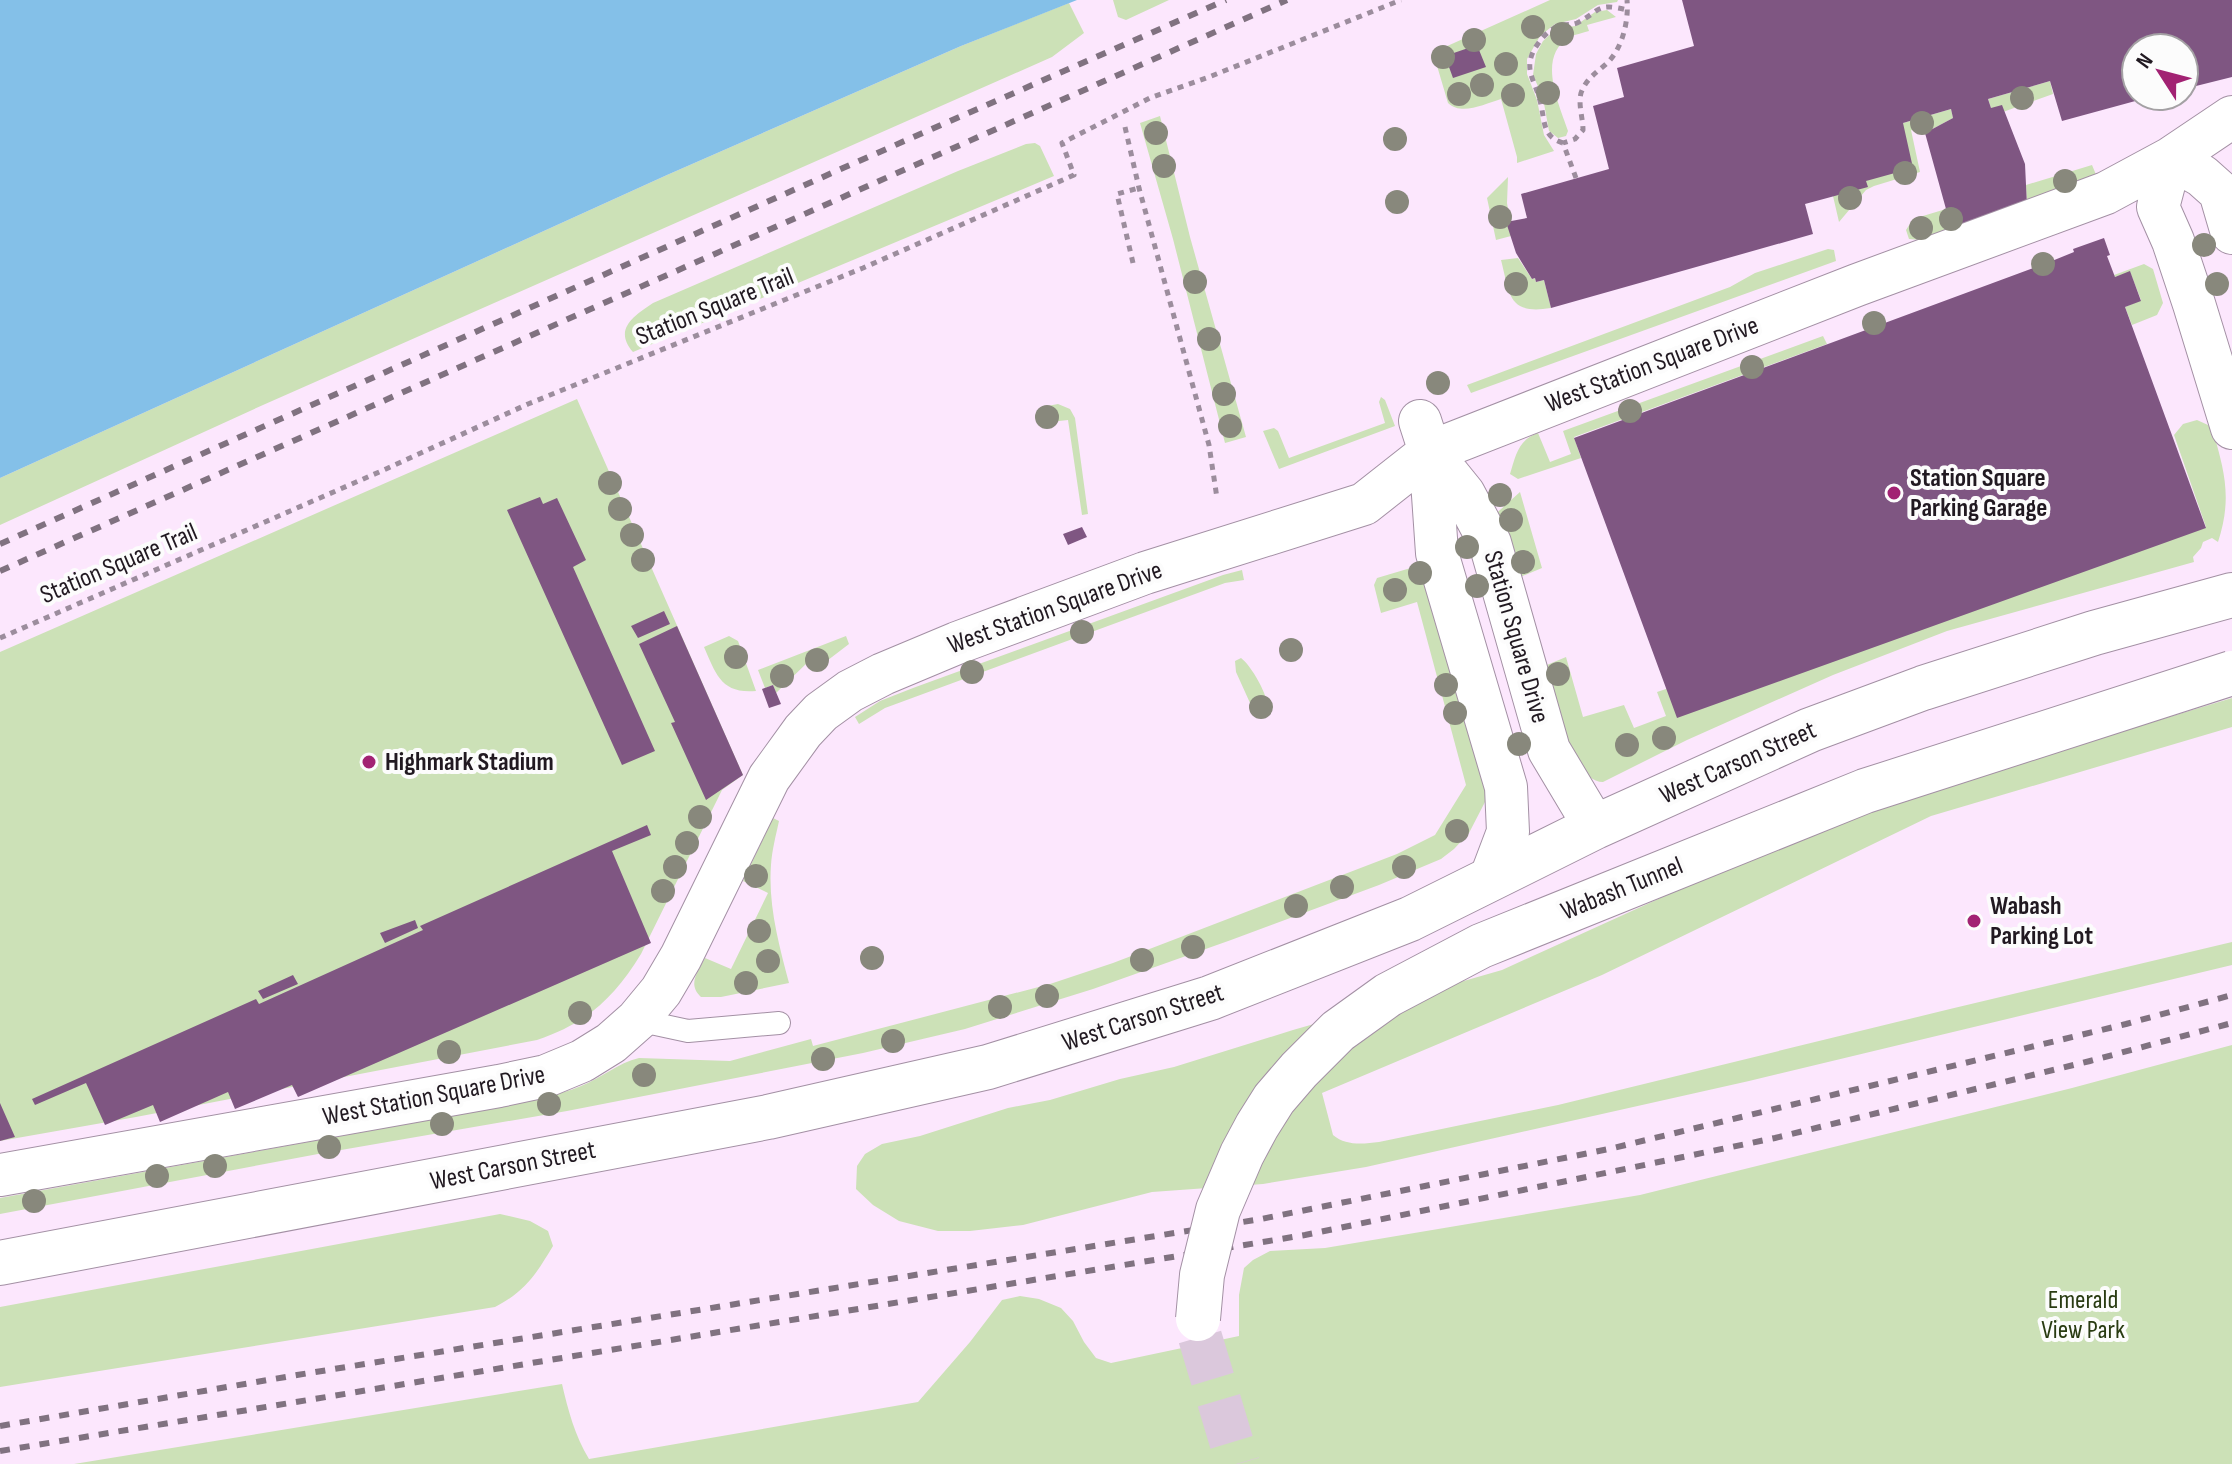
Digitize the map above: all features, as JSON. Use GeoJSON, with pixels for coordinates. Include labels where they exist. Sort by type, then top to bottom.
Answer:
{"type":"FeatureCollection","features":[{"type":"Feature","properties":{"kind":"main road","name":"West Carson Street"},"geometry":{"type":"LineString","coordinates":[[0,1263],[768,1117],[988,1067],[1210,998],[1410,919],[1595,827],[1810,730],[1923,688],[2094,633],[2232,595]]}},
{"type":"Feature","properties":{"kind":"main road","name":"Wabash Tunnel"},"geometry":{"type":"LineString","coordinates":[[1198,1319],[1202,1275],[1218,1210],[1257,1126],[1274,1099],[1299,1070],[1338,1031],[1388,995],[1481,946],[1865,791],[2232,673]]}},
{"type":"Feature","properties":{"kind":"street","name":"West Station Square Drive"},"geometry":{"type":"LineString","coordinates":[[0,1175],[546,1076],[582,1061],[611,1043],[637,1020],[661,991],[681,957],[769,778],[803,731],[821,712],[850,691],[957,643],[1145,573],[1364,504],[1425,436],[1842,291],[2106,193],[2171,158],[2232,117]]}},
{"type":"Feature","properties":{"kind":"street"},"geometry":{"type":"LineString","coordinates":[[2232,233],[2220,192],[2202,176],[2171,158],[2158,207],[2221,353],[2232,428]]}},
{"type":"Feature","properties":{"kind":"street"},"geometry":{"type":"LineString","coordinates":[[1425,436],[1437,553],[1506,787],[1508,832],[1491,877]]}},
{"type":"Feature","properties":{"kind":"street","name":"Station Square Drive"},"geometry":{"type":"LineString","coordinates":[[1425,436],[1464,494],[1490,543],[1549,750],[1595,827]]}},
{"type":"Feature","properties":{"kind":"street"},"geometry":{"type":"LineString","coordinates":[[1462,640],[1511,619]]}},
{"type":"Feature","properties":{"kind":"lane"},"geometry":{"type":"LineString","coordinates":[[637,1020],[688,1031],[779,1023]]}},
{"type":"Feature","properties":{"kind":"path","name":"Station Square Trail"},"geometry":{"type":"LineString","coordinates":[[0,638],[528,404],[863,268],[1074,175],[1062,143],[1150,98],[1401,0]]}},
{"type":"Feature","properties":{"kind":"path"},"geometry":{"type":"LineString","coordinates":[[1627,0],[1627,10],[1624,28],[1618,45],[1609,62],[1591,76],[1582,91],[1583,130],[1575,139],[1563,143],[1550,138],[1530,75],[1529,66],[1534,51],[1549,30],[1576,24],[1600,7],[1627,10]]}},
{"type":"Feature","properties":{"kind":"path"},"geometry":{"type":"LineString","coordinates":[[1125,127],[1209,445],[1217,498]]}},
{"type":"Feature","properties":{"kind":"path"},"geometry":{"type":"LineString","coordinates":[[1563,143],[1576,178]]}},
{"type":"Feature","properties":{"kind":"path"},"geometry":{"type":"LineString","coordinates":[[1133,263],[1117,194],[1139,188]]}},
{"type":"Feature","properties":{"kind":"green space"},"geometry":{"type":"Polygon","coordinates":[[[1113,0],[1169,0],[1126,20],[1118,17],[1113,0]]]}},
{"type":"Feature","properties":{"kind":"green space"},"geometry":{"type":"Polygon","coordinates":[[[1550,0],[1618,0],[1598,5],[1576,19],[1555,24],[1540,36],[1527,59],[1527,74],[1537,100],[1544,135],[1554,151],[1517,163],[1501,99],[1473,108],[1454,107],[1448,103],[1435,59],[1445,47],[1550,0]]]}},
{"type":"Feature","properties":{"kind":"green space"},"geometry":{"type":"Polygon","coordinates":[[[1069,3],[1084,33],[1052,57],[263,405],[0,525],[0,478],[667,175],[961,46],[1069,3]]]}},
{"type":"Feature","properties":{"kind":"green space"},"geometry":{"type":"Polygon","coordinates":[[[1607,10],[1616,17],[1587,25],[1589,31],[1570,37],[1560,45],[1554,56],[1553,81],[1568,131],[1566,136],[1558,138],[1549,131],[1543,98],[1533,75],[1536,54],[1543,41],[1556,29],[1575,26],[1595,12],[1607,10]]]}},
{"type":"Feature","properties":{"kind":"green space"},"geometry":{"type":"Polygon","coordinates":[[[2050,81],[2053,94],[2003,112],[1991,108],[1988,99],[2050,81]]]}},
{"type":"Feature","properties":{"kind":"green space"},"geometry":{"type":"Polygon","coordinates":[[[1951,109],[1953,118],[1925,133],[1911,130],[1920,172],[1866,190],[1839,222],[1833,196],[1866,181],[1903,123],[1951,109]]]}},
{"type":"Feature","properties":{"kind":"green space"},"geometry":{"type":"Polygon","coordinates":[[[1160,116],[1246,437],[1225,443],[1140,123],[1160,116]]]}},
{"type":"Feature","properties":{"kind":"green space"},"geometry":{"type":"Polygon","coordinates":[[[1035,143],[1040,146],[1054,176],[633,352],[627,344],[628,324],[653,303],[958,171],[1035,143]]]}},
{"type":"Feature","properties":{"kind":"green space"},"geometry":{"type":"Polygon","coordinates":[[[2092,165],[2097,177],[2027,206],[2026,185],[2092,165]]]}},
{"type":"Feature","properties":{"kind":"green space"},"geometry":{"type":"Polygon","coordinates":[[[1508,177],[1510,221],[1507,222],[1511,236],[1496,240],[1487,198],[1508,177]]]}},
{"type":"Feature","properties":{"kind":"green space"},"geometry":{"type":"Polygon","coordinates":[[[1946,209],[1955,228],[1921,240],[1909,239],[1906,230],[1913,219],[1946,209]]]}},
{"type":"Feature","properties":{"kind":"green space"},"geometry":{"type":"Polygon","coordinates":[[[1828,249],[1834,250],[1836,261],[1471,393],[1467,385],[1730,287],[1755,273],[1828,249]]]}},
{"type":"Feature","properties":{"kind":"green space"},"geometry":{"type":"Polygon","coordinates":[[[1518,258],[1532,279],[1535,278],[1536,282],[1544,280],[1551,308],[1526,308],[1513,300],[1501,260],[1518,258]]]}},
{"type":"Feature","properties":{"kind":"green space"},"geometry":{"type":"Polygon","coordinates":[[[2144,264],[2153,269],[2163,303],[2157,315],[2132,325],[2125,307],[2141,300],[2130,272],[2114,275],[2144,264]]]}},
{"type":"Feature","properties":{"kind":"green space"},"geometry":{"type":"Polygon","coordinates":[[[1823,336],[1827,344],[1574,437],[1581,458],[1518,479],[1510,474],[1522,444],[1531,436],[1538,433],[1550,462],[1571,454],[1563,431],[1823,336]]]}},
{"type":"Feature","properties":{"kind":"green space"},"geometry":{"type":"Polygon","coordinates":[[[1381,397],[1395,426],[1279,469],[1263,431],[1274,428],[1278,431],[1289,458],[1385,423],[1379,402],[1381,397]]]}},
{"type":"Feature","properties":{"kind":"green space","name":"Highmark Stadium"},"geometry":{"type":"Polygon","coordinates":[[[577,399],[743,775],[722,790],[641,954],[620,984],[585,1017],[537,1040],[0,1141],[0,652],[577,399]]]}},
{"type":"Feature","properties":{"kind":"green space"},"geometry":{"type":"Polygon","coordinates":[[[1058,404],[1070,409],[1075,418],[1088,514],[1082,515],[1068,420],[1042,423],[1035,417],[1042,407],[1058,404]]]}},
{"type":"Feature","properties":{"kind":"green space"},"geometry":{"type":"Polygon","coordinates":[[[2197,420],[2213,431],[2224,473],[2226,499],[2218,542],[2212,538],[2203,542],[2193,557],[2194,562],[1947,631],[1833,675],[1687,740],[1603,782],[1591,778],[1571,752],[1542,667],[1566,657],[1583,717],[1624,705],[1634,728],[1666,716],[1657,692],[2206,527],[2174,435],[2183,424],[2197,420]]]}},
{"type":"Feature","properties":{"kind":"green space"},"geometry":{"type":"Polygon","coordinates":[[[1520,492],[1542,568],[1513,580],[1490,519],[1520,492]]]}},
{"type":"Feature","properties":{"kind":"green space"},"geometry":{"type":"Polygon","coordinates":[[[1414,567],[1421,568],[1486,793],[1485,802],[1469,833],[1441,859],[1231,940],[1093,989],[965,1029],[863,1053],[567,1111],[0,1214],[0,1198],[544,1098],[581,1086],[639,1058],[730,1061],[811,1039],[813,1046],[1050,984],[1113,963],[1397,854],[1435,835],[1466,785],[1417,602],[1381,613],[1374,585],[1377,578],[1414,567]]]}},
{"type":"Feature","properties":{"kind":"green space"},"geometry":{"type":"Polygon","coordinates":[[[1242,570],[1244,580],[1225,583],[885,708],[859,724],[855,717],[880,701],[913,688],[1242,570]]]}},
{"type":"Feature","properties":{"kind":"green space"},"geometry":{"type":"Polygon","coordinates":[[[729,636],[738,641],[756,691],[727,686],[712,666],[704,647],[729,636]]]}},
{"type":"Feature","properties":{"kind":"green space"},"geometry":{"type":"Polygon","coordinates":[[[846,636],[849,644],[815,670],[808,662],[776,693],[773,685],[765,688],[758,670],[846,636]]]}},
{"type":"Feature","properties":{"kind":"green space"},"geometry":{"type":"Polygon","coordinates":[[[1241,658],[1264,692],[1268,713],[1263,717],[1255,714],[1236,672],[1235,661],[1241,658]]]}},
{"type":"Feature","properties":{"kind":"green space"},"geometry":{"type":"Polygon","coordinates":[[[2232,698],[2232,727],[1931,816],[1602,975],[1322,1093],[1333,1135],[1349,1143],[1379,1142],[1558,1105],[2232,942],[2232,965],[1749,1081],[1366,1167],[1263,1184],[1152,1192],[1023,1225],[938,1231],[899,1221],[873,1205],[856,1189],[857,1166],[865,1154],[882,1144],[920,1136],[1008,1108],[1174,1067],[1502,970],[1822,822],[2232,698]]]}},
{"type":"Feature","properties":{"kind":"green space"},"geometry":{"type":"Polygon","coordinates":[[[773,818],[779,821],[772,859],[771,895],[789,983],[721,997],[701,997],[694,983],[705,958],[731,969],[768,893],[743,881],[773,818]]]}},
{"type":"Feature","properties":{"kind":"green space","name":"Emerald View Park"},"geometry":{"type":"Polygon","coordinates":[[[2232,1045],[2232,1464],[74,1464],[562,1384],[572,1423],[589,1459],[918,1402],[1002,1300],[1020,1296],[1039,1299],[1061,1308],[1096,1358],[1111,1363],[1239,1336],[1239,1295],[1244,1268],[1270,1251],[1325,1248],[1640,1195],[2232,1045]]]}},
{"type":"Feature","properties":{"kind":"green space"},"geometry":{"type":"Polygon","coordinates":[[[500,1214],[530,1221],[548,1231],[553,1246],[529,1281],[515,1295],[495,1307],[0,1387],[0,1307],[500,1214]]]}},
{"type":"Feature","properties":{"kind":"water"},"geometry":{"type":"Polygon","coordinates":[[[0,0],[1077,0],[961,46],[667,175],[0,478],[0,0]]]}},
{"type":"Feature","properties":{"kind":"building"},"geometry":{"type":"Polygon","coordinates":[[[1682,0],[2232,0],[2232,77],[2200,85],[2200,32],[2120,32],[2120,105],[2062,121],[2050,81],[1988,99],[1991,108],[2002,105],[2025,164],[2027,206],[1955,228],[1946,209],[1925,133],[1953,118],[1951,109],[1903,123],[1913,168],[1866,181],[1868,187],[1805,204],[1813,234],[1551,308],[1544,280],[1536,282],[1535,278],[1532,279],[1516,253],[1506,222],[1527,218],[1521,194],[1609,169],[1593,106],[1624,97],[1617,68],[1694,46],[1682,0]]]}},
{"type":"Feature","properties":{"kind":"building"},"geometry":{"type":"Polygon","coordinates":[[[1477,45],[1486,67],[1453,78],[1445,56],[1477,45]]]}},
{"type":"Feature","properties":{"kind":"building","name":"Station Square Parking Garage"},"geometry":{"type":"Polygon","coordinates":[[[2104,238],[2115,277],[2130,271],[2141,301],[2125,307],[2206,528],[1677,718],[1574,438],[2047,263],[2104,238]]]}},
{"type":"Feature","properties":{"kind":"building"},"geometry":{"type":"Polygon","coordinates":[[[540,497],[543,504],[557,498],[586,560],[573,567],[655,751],[622,765],[507,510],[540,497]]]}},
{"type":"Feature","properties":{"kind":"building"},"geometry":{"type":"Polygon","coordinates":[[[1082,527],[1087,537],[1068,545],[1063,534],[1082,527]]]}},
{"type":"Feature","properties":{"kind":"building"},"geometry":{"type":"Polygon","coordinates":[[[664,611],[670,624],[638,638],[631,626],[664,611]]]}},
{"type":"Feature","properties":{"kind":"building"},"geometry":{"type":"Polygon","coordinates":[[[677,626],[743,775],[706,800],[639,644],[677,626]]]}},
{"type":"Feature","properties":{"kind":"building"},"geometry":{"type":"Polygon","coordinates":[[[773,685],[781,704],[769,708],[762,689],[773,685]]]}},
{"type":"Feature","properties":{"kind":"building"},"geometry":{"type":"Polygon","coordinates":[[[647,825],[651,835],[612,851],[651,943],[298,1097],[292,1085],[235,1109],[228,1092],[160,1122],[153,1105],[105,1125],[86,1083],[35,1105],[32,1099],[256,999],[259,1004],[423,930],[420,926],[647,825]]]}},
{"type":"Feature","properties":{"kind":"building"},"geometry":{"type":"Polygon","coordinates":[[[415,920],[418,928],[385,943],[380,933],[415,920]]]}},
{"type":"Feature","properties":{"kind":"building"},"geometry":{"type":"Polygon","coordinates":[[[293,975],[298,984],[263,999],[258,991],[293,975]]]}},
{"type":"Feature","properties":{"kind":"building"},"geometry":{"type":"Polygon","coordinates":[[[0,1103],[15,1137],[0,1141],[0,1103]]]}},
{"type":"Feature","properties":{"kind":"tunnel"},"geometry":{"type":"LineString","coordinates":[[1200,1337],[1238,1464]]}},
{"type":"Feature","properties":{"kind":"railway"},"geometry":{"type":"LineString","coordinates":[[0,544],[1226,0]]}},
{"type":"Feature","properties":{"kind":"railway"},"geometry":{"type":"LineString","coordinates":[[0,571],[1287,0]]}},
{"type":"Feature","properties":{"kind":"railway"},"geometry":{"type":"LineString","coordinates":[[0,1426],[1261,1219],[1609,1149],[2126,1024],[2232,995]]}},
{"type":"Feature","properties":{"kind":"railway"},"geometry":{"type":"LineString","coordinates":[[0,1451],[1305,1235],[1775,1138],[2232,1023]]}},
{"type":"Feature","properties":{"kind":"place","name":"Station Square Parking Garage"},"geometry":{"type":"Point","coordinates":[1894,493]}},
{"type":"Feature","properties":{"kind":"place","name":"Highmark Stadium"},"geometry":{"type":"Point","coordinates":[369,762]}},
{"type":"Feature","properties":{"kind":"place","name":"Wabash Parking Lot"},"geometry":{"type":"Point","coordinates":[1974,921]}}]}
